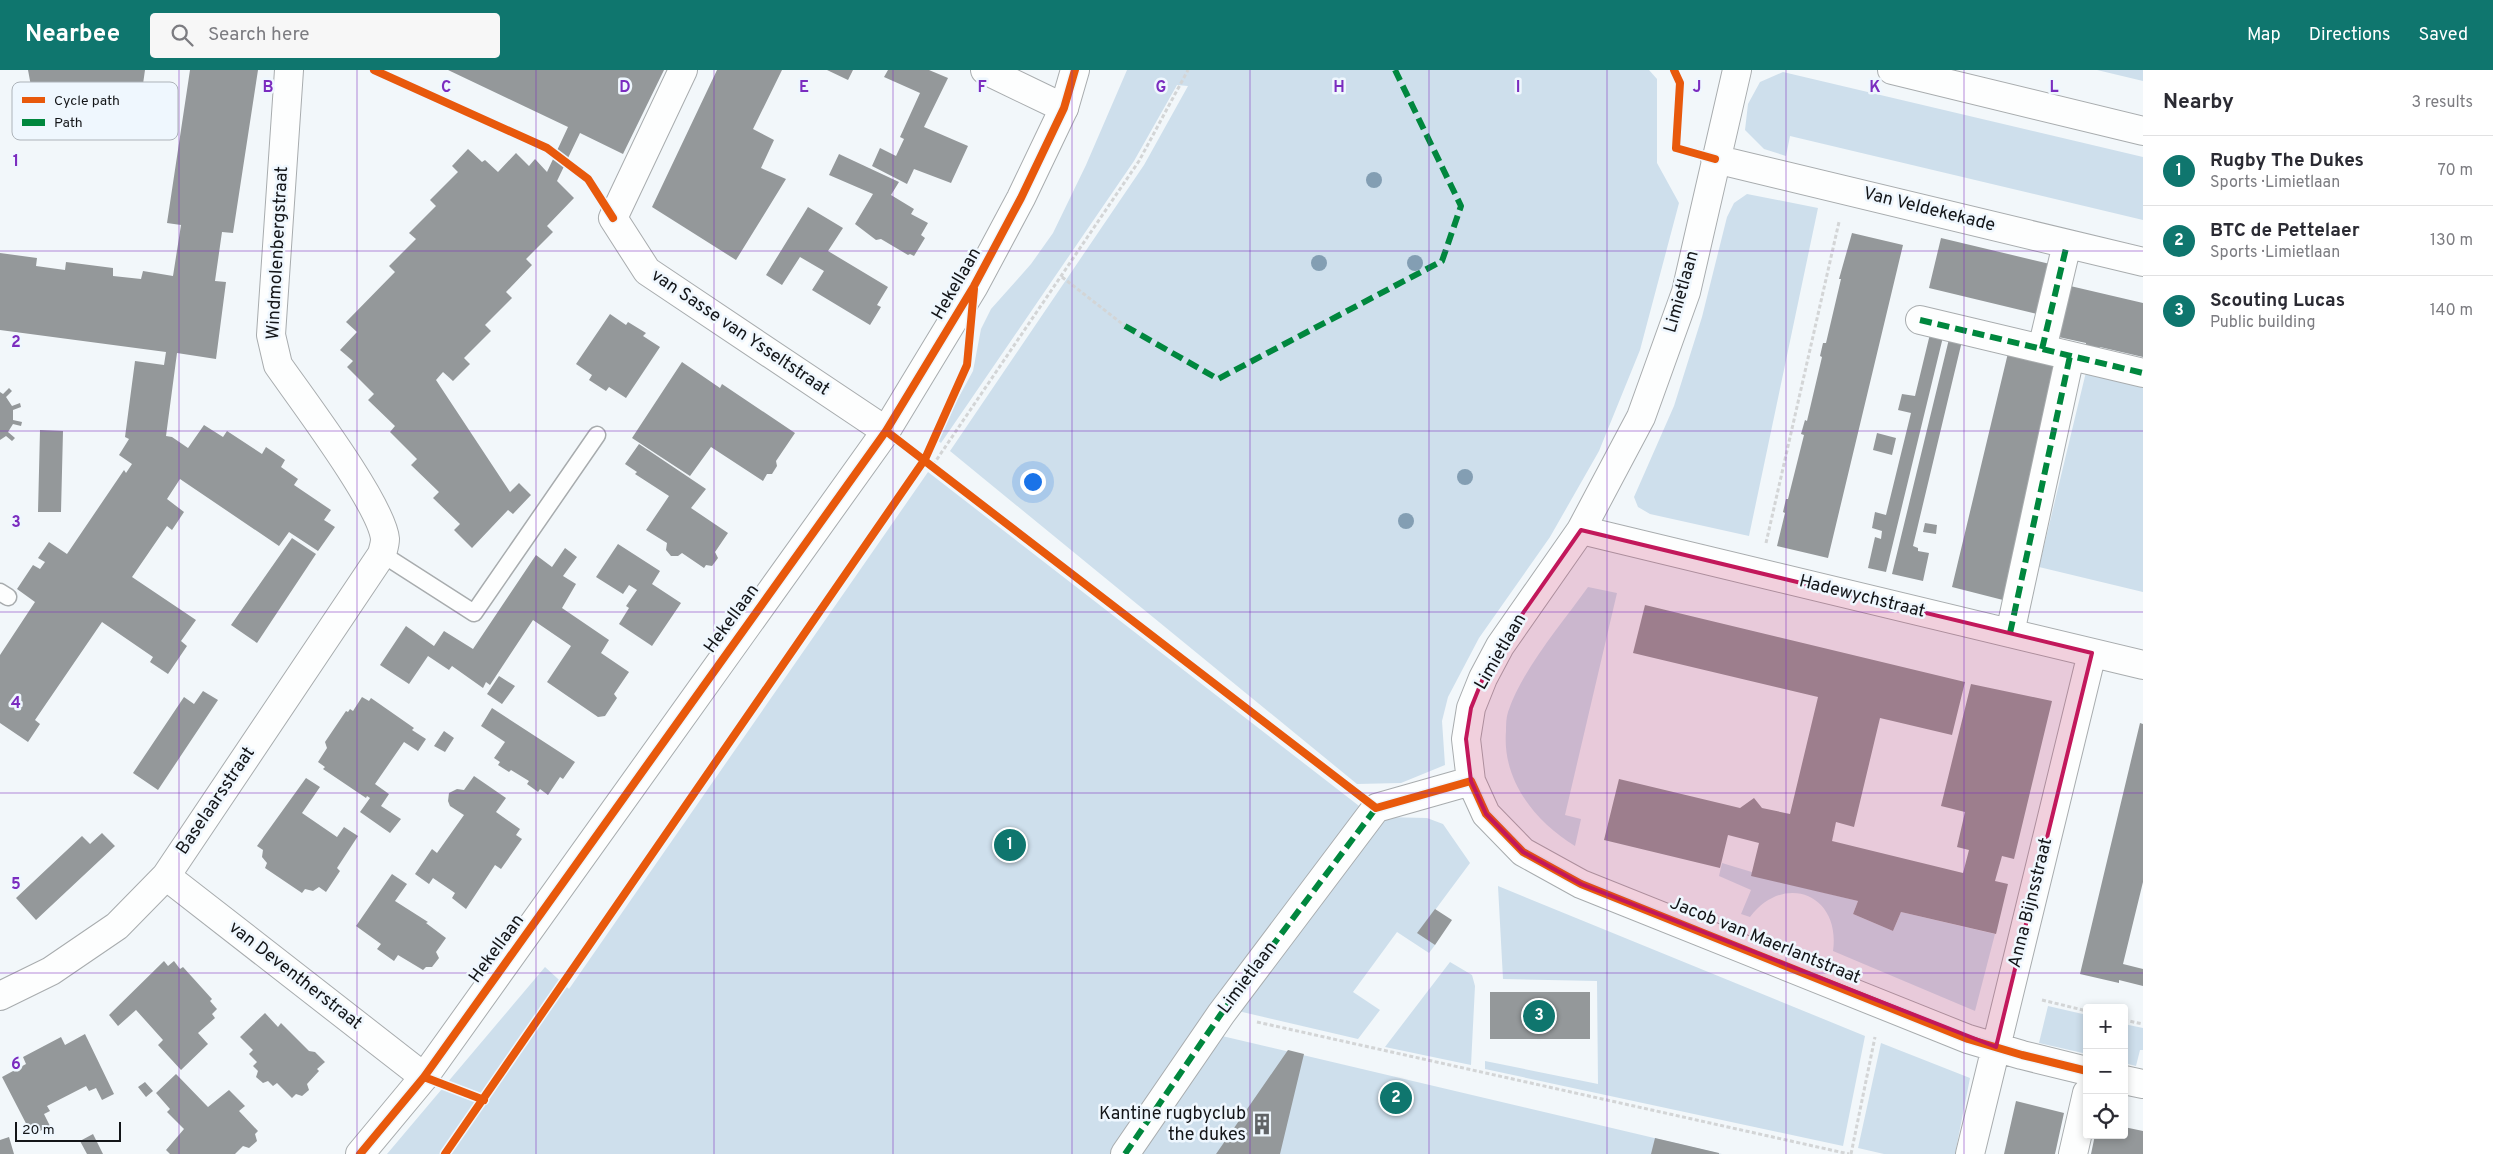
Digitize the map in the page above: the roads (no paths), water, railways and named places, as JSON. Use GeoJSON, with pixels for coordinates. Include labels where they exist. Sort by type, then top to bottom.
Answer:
{"type":"FeatureCollection","features":[{"type":"Feature","properties":{"kind":"street","name":"Windmolenbergstraat"},"geometry":{"type":"LineString","coordinates":[[288,70],[271,335],[273,350],[278,365],[363,490],[381,526],[385,540],[382,554]]}},
{"type":"Feature","properties":{"kind":"street","name":"van Sasse van Ysseltstraat"},"geometry":{"type":"LineString","coordinates":[[683,70],[613,218],[647,271],[886,430]]}},
{"type":"Feature","properties":{"kind":"street"},"geometry":{"type":"LineString","coordinates":[[985,70],[1064,108]]}},
{"type":"Feature","properties":{"kind":"street","name":"Hekellaan"},"geometry":{"type":"LineString","coordinates":[[360,1154],[424,1077],[886,430],[974,286],[1021,198],[1064,108],[1075,70]]}},
{"type":"Feature","properties":{"kind":"street","name":"Limietlaan"},"geometry":{"type":"LineString","coordinates":[[1125,1154],[1221,1014],[1376,808],[1471,781],[1466,739],[1471,708],[1483,678],[1500,646],[1581,530],[1645,408],[1686,292],[1715,159],[1737,70]]}},
{"type":"Feature","properties":{"kind":"street"},"geometry":{"type":"LineString","coordinates":[[1892,70],[2143,131]]}},
{"type":"Feature","properties":{"kind":"street","name":"Van Veldekekade"},"geometry":{"type":"LineString","coordinates":[[1715,159],[2143,262]]}},
{"type":"Feature","properties":{"kind":"street"},"geometry":{"type":"LineString","coordinates":[[2042,349],[2067,244]]}},
{"type":"Feature","properties":{"kind":"street"},"geometry":{"type":"LineString","coordinates":[[1920,320],[2143,373]]}},
{"type":"Feature","properties":{"kind":"street"},"geometry":{"type":"LineString","coordinates":[[2010,633],[2070,356]]}},
{"type":"Feature","properties":{"kind":"street","name":"Hadewychstraat"},"geometry":{"type":"LineString","coordinates":[[1581,530],[2143,665]]}},
{"type":"Feature","properties":{"kind":"street","name":"Baselaarsstraat"},"geometry":{"type":"LineString","coordinates":[[0,996],[51,971],[117,926],[166,876],[382,554]]}},
{"type":"Feature","properties":{"kind":"street","name":"Anna Bijnsstraat"},"geometry":{"type":"LineString","coordinates":[[1970,1154],[2092,653]]}},
{"type":"Feature","properties":{"kind":"street","name":"Jacob van Maerlantstraat"},"geometry":{"type":"LineString","coordinates":[[1471,781],[1486,814],[1523,852],[1580,884],[1996,1048],[2083,1070]]}},
{"type":"Feature","properties":{"kind":"street","name":"van Deventherstraat"},"geometry":{"type":"LineString","coordinates":[[166,876],[424,1077]]}},
{"type":"Feature","properties":{"kind":"street"},"geometry":{"type":"LineString","coordinates":[[2128,1081],[2143,1084]]}},
{"type":"Feature","properties":{"kind":"street"},"geometry":{"type":"LineString","coordinates":[[2073,1154],[2087,1094]]}},
{"type":"Feature","properties":{"kind":"lane"},"geometry":{"type":"LineString","coordinates":[[382,554],[474,613],[597,435]]}},
{"type":"Feature","properties":{"kind":"place","name":"Rugby The Dukes"},"geometry":{"type":"Point","coordinates":[1010,845]}},
{"type":"Feature","properties":{"kind":"place","name":"Scouting Lucas"},"geometry":{"type":"Point","coordinates":[1539,1016]}},
{"type":"Feature","properties":{"kind":"place","name":"BTC de Pettelaer"},"geometry":{"type":"Point","coordinates":[1396,1098]}},
{"type":"Feature","properties":{"kind":"place","name":"Kantine rugbyclub the dukes"},"geometry":{"type":"Point","coordinates":[1262,1124]}}]}
